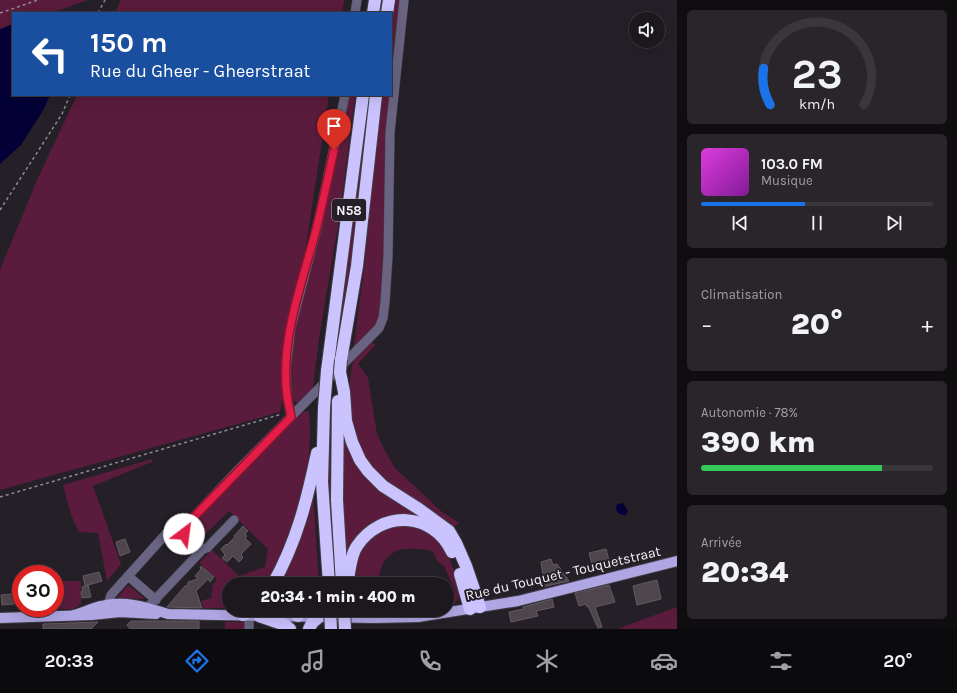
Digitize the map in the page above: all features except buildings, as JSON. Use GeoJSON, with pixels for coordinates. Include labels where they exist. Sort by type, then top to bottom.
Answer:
{"type":"FeatureCollection","features":[{"type":"Feature","properties":{"kind":"highway"},"geometry":{"type":"LineString","coordinates":[[373,12],[375,0]]}},
{"type":"Feature","properties":{"kind":"highway"},"geometry":{"type":"LineString","coordinates":[[387,12],[388,0]]}},
{"type":"Feature","properties":{"kind":"highway","name":"N58"},"geometry":{"type":"LineString","coordinates":[[329,577],[322,482],[322,430],[327,371],[363,96]]}},
{"type":"Feature","properties":{"kind":"highway","name":"N58"},"geometry":{"type":"LineString","coordinates":[[342,577],[337,500],[341,396],[340,372],[357,266],[376,96]]}},
{"type":"Feature","properties":{"kind":"highway"},"geometry":{"type":"LineString","coordinates":[[341,396],[352,442],[360,460],[368,471],[383,486],[419,509],[448,531],[456,543],[466,566],[475,608]]}},
{"type":"Feature","properties":{"kind":"highway"},"geometry":{"type":"LineString","coordinates":[[278,577],[296,534],[306,503],[322,430]]}},
{"type":"Feature","properties":{"kind":"highway"},"geometry":{"type":"LineString","coordinates":[[348,577],[356,547],[366,534],[378,526],[392,521],[406,520],[418,522],[429,526],[438,532],[446,542],[457,563],[475,608]]}},
{"type":"Feature","properties":{"kind":"highway"},"geometry":{"type":"LineString","coordinates":[[262,617],[279,622],[290,629]]}},
{"type":"Feature","properties":{"kind":"highway"},"geometry":{"type":"LineString","coordinates":[[309,629],[312,623],[319,617]]}},
{"type":"Feature","properties":{"kind":"highway"},"geometry":{"type":"LineString","coordinates":[[331,617],[332,629]]}},
{"type":"Feature","properties":{"kind":"highway"},"geometry":{"type":"LineString","coordinates":[[344,617],[345,629]]}},
{"type":"Feature","properties":{"kind":"main road","name":"Rue du Touquet - Touquetstraat"},"geometry":{"type":"LineString","coordinates":[[454,611],[518,601],[677,561]]}},
{"type":"Feature","properties":{"kind":"main road","name":"Rue du Touquet - Touquetstraat"},"geometry":{"type":"LineString","coordinates":[[0,618],[74,615],[111,609],[130,604],[148,607],[165,614]]}},
{"type":"Feature","properties":{"kind":"main road","name":"Rue du Touquet - Touquetstraat"},"geometry":{"type":"LineString","coordinates":[[111,609],[165,614],[222,614]]}},
{"type":"Feature","properties":{"kind":"main road","name":"Rue du Touquet - Touquetstraat"},"geometry":{"type":"LineString","coordinates":[[319,617],[418,617]]}},
{"type":"Feature","properties":{"kind":"street"},"geometry":{"type":"LineString","coordinates":[[356,12],[357,0]]}},
{"type":"Feature","properties":{"kind":"street"},"geometry":{"type":"LineString","coordinates":[[184,534],[191,520],[291,414],[315,395],[380,328],[383,318],[388,256],[390,132],[404,0]]}},
{"type":"Feature","properties":{"kind":"street"},"geometry":{"type":"LineString","coordinates":[[291,414],[287,396],[286,368],[291,327],[317,228],[345,96]]}},
{"type":"Feature","properties":{"kind":"street"},"geometry":{"type":"LineString","coordinates":[[148,607],[203,549],[207,548],[234,520]]}},
{"type":"Feature","properties":{"kind":"street"},"geometry":{"type":"LineString","coordinates":[[111,609],[111,595],[173,526],[203,549]]}},
{"type":"Feature","properties":{"kind":"street"},"geometry":{"type":"LineString","coordinates":[[128,576],[156,600]]}},
{"type":"Feature","properties":{"kind":"street"},"geometry":{"type":"LineString","coordinates":[[249,629],[251,617]]}},
{"type":"Feature","properties":{"kind":"path"},"geometry":{"type":"LineString","coordinates":[[0,13],[38,0]]}},
{"type":"Feature","properties":{"kind":"path"},"geometry":{"type":"LineString","coordinates":[[99,12],[105,0]]}},
{"type":"Feature","properties":{"kind":"path"},"geometry":{"type":"LineString","coordinates":[[0,210],[62,114],[70,96]]}},
{"type":"Feature","properties":{"kind":"path"},"geometry":{"type":"LineString","coordinates":[[0,497],[291,414]]}},
{"type":"Feature","properties":{"kind":"shaded area"},"geometry":{"type":"Polygon","coordinates":[[[0,0],[88,0],[54,12],[12,12],[12,26],[0,31],[0,0]]]}},
{"type":"Feature","properties":{"kind":"shaded area"},"geometry":{"type":"Polygon","coordinates":[[[121,0],[344,0],[342,12],[115,12],[121,0]]]}},
{"type":"Feature","properties":{"kind":"shaded area"},"geometry":{"type":"Polygon","coordinates":[[[395,0],[402,0],[392,75],[392,22],[395,0]]]}},
{"type":"Feature","properties":{"kind":"shaded area"},"geometry":{"type":"Polygon","coordinates":[[[12,24],[12,96],[50,96],[44,109],[21,145],[0,164],[0,29],[12,24]]]}},
{"type":"Feature","properties":{"kind":"shaded area"},"geometry":{"type":"Polygon","coordinates":[[[77,96],[329,96],[294,323],[348,96],[355,96],[340,213],[319,338],[312,394],[301,403],[295,402],[291,396],[289,359],[280,412],[0,490],[0,270],[37,180],[77,96]]]}},
{"type":"Feature","properties":{"kind":"shaded area"},"geometry":{"type":"Polygon","coordinates":[[[366,96],[372,96],[353,247],[335,368],[330,370],[366,96]]]}},
{"type":"Feature","properties":{"kind":"shaded area"},"geometry":{"type":"Polygon","coordinates":[[[383,96],[390,96],[385,251],[379,323],[353,351],[365,262],[373,172],[383,96]]]}},
{"type":"Feature","properties":{"kind":"shaded area"},"geometry":{"type":"Polygon","coordinates":[[[371,341],[375,345],[358,364],[368,378],[377,434],[395,468],[442,512],[459,523],[451,529],[398,490],[382,476],[368,461],[357,443],[351,422],[349,398],[351,369],[354,360],[371,341]]]}},
{"type":"Feature","properties":{"kind":"shaded area"},"geometry":{"type":"Polygon","coordinates":[[[328,402],[332,402],[330,469],[337,577],[332,577],[327,519],[328,402]]]}},
{"type":"Feature","properties":{"kind":"shaded area"},"geometry":{"type":"Polygon","coordinates":[[[309,411],[310,428],[310,444],[306,478],[288,542],[272,577],[222,577],[222,608],[204,608],[201,601],[211,598],[213,584],[217,579],[199,563],[212,550],[239,576],[265,567],[268,549],[229,511],[197,542],[188,534],[194,524],[227,488],[303,412],[309,411]]]}},
{"type":"Feature","properties":{"kind":"shaded area"},"geometry":{"type":"Polygon","coordinates":[[[343,421],[347,438],[359,464],[387,493],[435,524],[446,534],[457,552],[470,586],[467,587],[457,557],[449,541],[431,525],[420,520],[397,518],[385,520],[374,525],[361,535],[347,561],[341,491],[343,421]]]}},
{"type":"Feature","properties":{"kind":"shaded area"},"geometry":{"type":"Polygon","coordinates":[[[152,459],[152,462],[93,486],[121,564],[107,581],[98,533],[79,532],[71,515],[63,485],[152,459]]]}},
{"type":"Feature","properties":{"kind":"shaded area"},"geometry":{"type":"Polygon","coordinates":[[[314,475],[314,508],[319,577],[282,577],[314,475]]]}},
{"type":"Feature","properties":{"kind":"shaded area"},"geometry":{"type":"Polygon","coordinates":[[[623,503],[628,511],[626,515],[619,514],[616,510],[617,504],[623,503]]]}},
{"type":"Feature","properties":{"kind":"shaded area"},"geometry":{"type":"Polygon","coordinates":[[[394,525],[416,526],[426,529],[434,535],[441,543],[451,562],[460,591],[458,593],[459,597],[455,603],[454,577],[449,577],[444,566],[437,561],[432,551],[419,549],[400,550],[390,555],[385,560],[378,577],[354,577],[356,554],[371,535],[394,525]]]}},
{"type":"Feature","properties":{"kind":"shaded area"},"geometry":{"type":"Polygon","coordinates":[[[64,581],[81,581],[81,604],[74,609],[64,609],[64,581]]]}},
{"type":"Feature","properties":{"kind":"shaded area"},"geometry":{"type":"Polygon","coordinates":[[[127,586],[130,586],[145,599],[117,598],[127,586]]]}},
{"type":"Feature","properties":{"kind":"shaded area"},"geometry":{"type":"Polygon","coordinates":[[[677,607],[677,629],[617,629],[677,607]]]}},
{"type":"Feature","properties":{"kind":"shaded area"},"geometry":{"type":"Polygon","coordinates":[[[225,622],[244,622],[247,629],[225,629],[225,622]]]}},
{"type":"Feature","properties":{"kind":"route"},"geometry":{"type":"LineString","coordinates":[[184,534],[191,520],[291,417],[287,396],[286,368],[291,327],[317,228],[334,150]]}}]}
